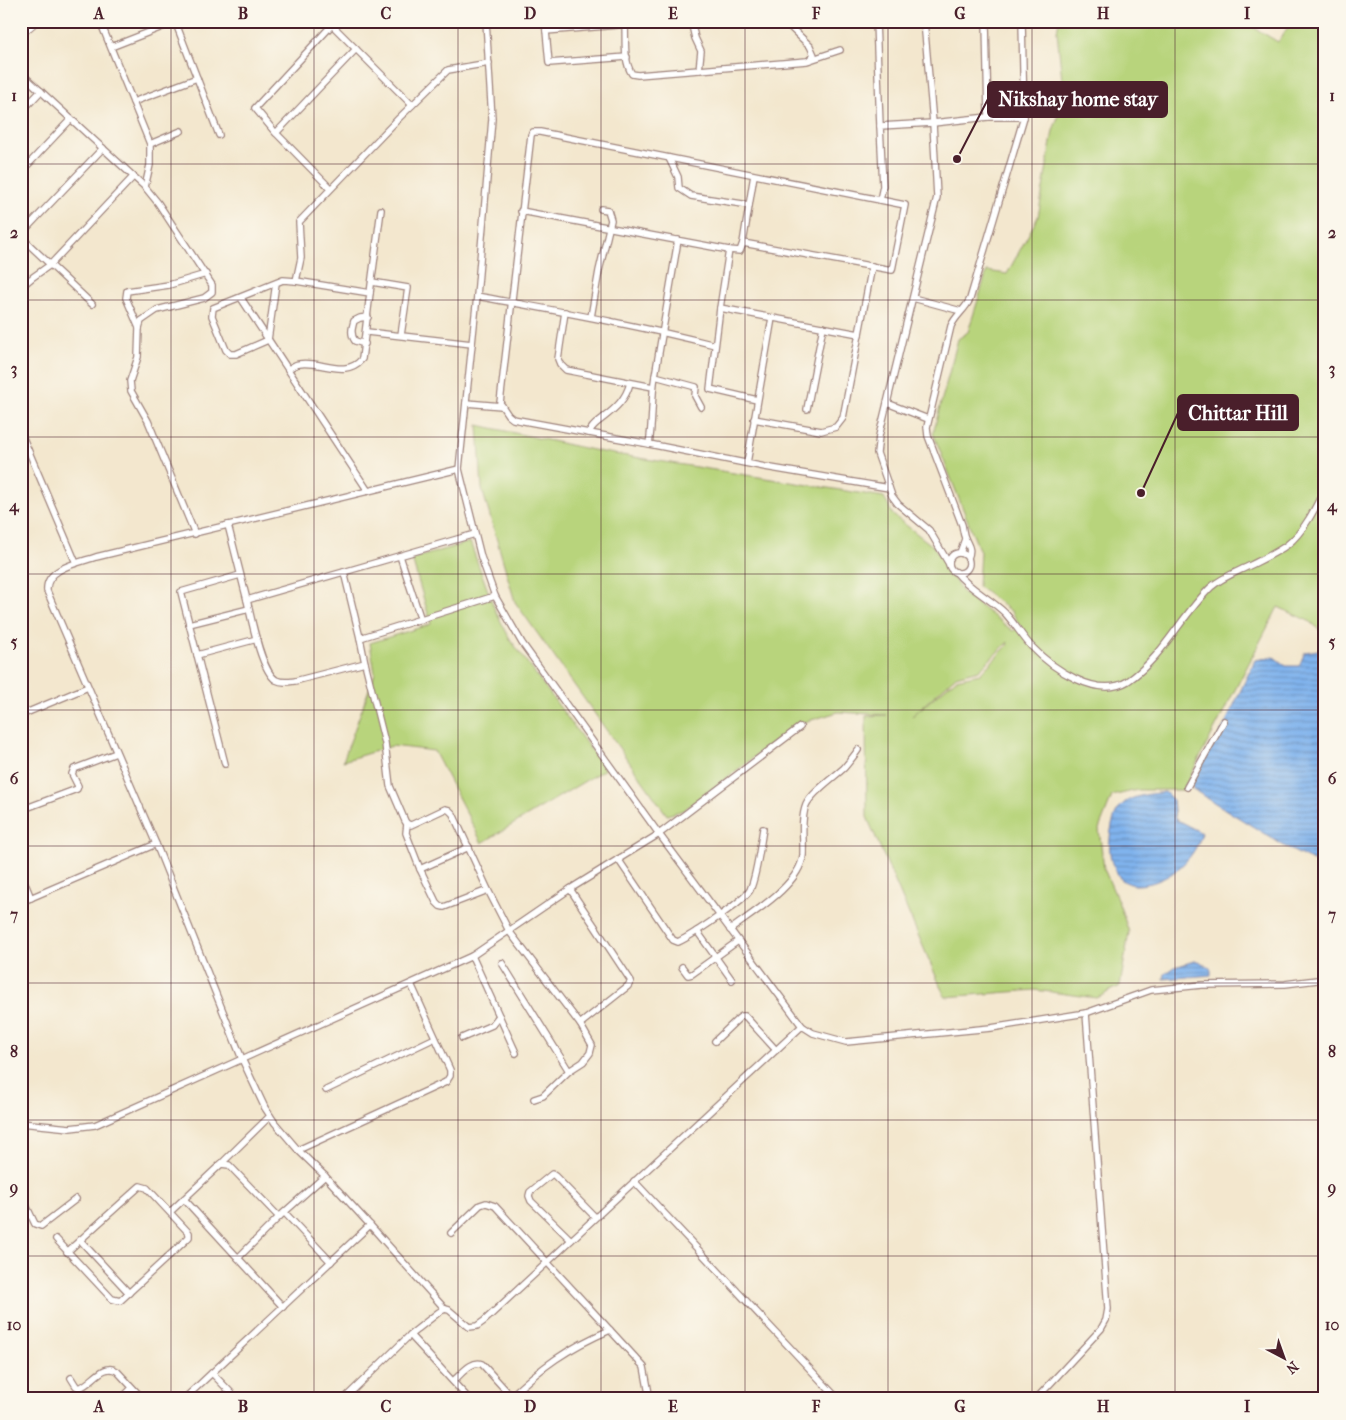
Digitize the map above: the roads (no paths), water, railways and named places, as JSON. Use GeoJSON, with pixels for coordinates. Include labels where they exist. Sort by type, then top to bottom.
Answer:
{"type":"FeatureCollection","features":[{"type":"Feature","properties":{"kind":"main road"},"geometry":{"type":"LineString","coordinates":[[21,34],[36,21]]}},
{"type":"Feature","properties":{"kind":"street"},"geometry":{"type":"LineString","coordinates":[[100,21],[150,144],[150,165],[145,187]]}},
{"type":"Feature","properties":{"kind":"street"},"geometry":{"type":"LineString","coordinates":[[111,47],[175,21],[219,135]]}},
{"type":"Feature","properties":{"kind":"street"},"geometry":{"type":"LineString","coordinates":[[486,21],[492,119],[477,296],[459,469],[481,557],[494,596],[522,642],[658,834],[802,1026],[813,1033],[846,1042],[991,1028],[1086,1013],[1151,990],[1202,986],[1285,984],[1325,979]]}},
{"type":"Feature","properties":{"kind":"street"},"geometry":{"type":"LineString","coordinates":[[545,21],[549,63],[627,57]]}},
{"type":"Feature","properties":{"kind":"street"},"geometry":{"type":"LineString","coordinates":[[546,31],[623,23],[667,21]]}},
{"type":"Feature","properties":{"kind":"street"},"geometry":{"type":"LineString","coordinates":[[691,21],[695,38],[701,51],[699,70]]}},
{"type":"Feature","properties":{"kind":"street"},"geometry":{"type":"LineString","coordinates":[[784,21],[810,46],[813,52],[812,58],[807,61]]}},
{"type":"Feature","properties":{"kind":"street"},"geometry":{"type":"LineString","coordinates":[[876,21],[883,186],[880,200]]}},
{"type":"Feature","properties":{"kind":"street"},"geometry":{"type":"LineString","coordinates":[[924,21],[937,197],[877,445],[877,453],[889,488],[898,504],[923,525],[952,569],[962,580],[1005,613],[1021,635],[1039,653],[1065,673],[1080,681],[1101,687],[1118,685],[1126,682],[1146,666],[1212,586],[1223,578],[1251,565],[1290,542],[1303,529],[1325,488]]}},
{"type":"Feature","properties":{"kind":"street"},"geometry":{"type":"LineString","coordinates":[[986,21],[988,117]]}},
{"type":"Feature","properties":{"kind":"street"},"geometry":{"type":"LineString","coordinates":[[968,583],[968,558],[971,549],[965,539],[962,525],[928,436],[927,427],[951,326],[954,319],[970,300],[1024,117],[1022,21]]}},
{"type":"Feature","properties":{"kind":"street"},"geometry":{"type":"LineString","coordinates":[[330,188],[276,133],[255,108],[330,23],[412,105]]}},
{"type":"Feature","properties":{"kind":"street"},"geometry":{"type":"LineString","coordinates":[[623,23],[627,57],[630,71],[634,75],[807,61],[840,50]]}},
{"type":"Feature","properties":{"kind":"street"},"geometry":{"type":"LineString","coordinates":[[276,133],[356,49]]}},
{"type":"Feature","properties":{"kind":"street"},"geometry":{"type":"LineString","coordinates":[[296,281],[300,258],[299,222],[330,188],[448,70],[489,63]]}},
{"type":"Feature","properties":{"kind":"street"},"geometry":{"type":"LineString","coordinates":[[21,73],[145,187],[212,285],[212,292],[209,295],[157,310],[146,317],[138,328]]}},
{"type":"Feature","properties":{"kind":"street"},"geometry":{"type":"LineString","coordinates":[[133,102],[197,78]]}},
{"type":"Feature","properties":{"kind":"street"},"geometry":{"type":"LineString","coordinates":[[21,112],[41,91]]}},
{"type":"Feature","properties":{"kind":"street"},"geometry":{"type":"LineString","coordinates":[[880,126],[988,117],[1024,117]]}},
{"type":"Feature","properties":{"kind":"street"},"geometry":{"type":"LineString","coordinates":[[21,172],[71,118]]}},
{"type":"Feature","properties":{"kind":"street"},"geometry":{"type":"LineString","coordinates":[[150,144],[181,131]]}},
{"type":"Feature","properties":{"kind":"street"},"geometry":{"type":"LineString","coordinates":[[743,243],[892,270],[906,205],[533,132],[529,145],[499,398],[502,406],[508,415],[513,418],[889,488]]}},
{"type":"Feature","properties":{"kind":"street"},"geometry":{"type":"LineString","coordinates":[[92,304],[21,235],[103,148]]}},
{"type":"Feature","properties":{"kind":"street"},"geometry":{"type":"LineString","coordinates":[[669,158],[680,188],[684,193],[691,196],[750,205]]}},
{"type":"Feature","properties":{"kind":"street"},"geometry":{"type":"LineString","coordinates":[[521,211],[740,251],[750,205],[754,175]]}},
{"type":"Feature","properties":{"kind":"street"},"geometry":{"type":"LineString","coordinates":[[21,287],[50,265],[133,177]]}},
{"type":"Feature","properties":{"kind":"street"},"geometry":{"type":"LineString","coordinates":[[592,317],[599,271],[611,217],[607,209],[600,208]]}},
{"type":"Feature","properties":{"kind":"street"},"geometry":{"type":"LineString","coordinates":[[288,369],[298,364],[347,368],[356,366],[362,359],[367,332],[381,210]]}},
{"type":"Feature","properties":{"kind":"street"},"geometry":{"type":"LineString","coordinates":[[650,444],[653,417],[653,387],[678,240]]}},
{"type":"Feature","properties":{"kind":"street"},"geometry":{"type":"LineString","coordinates":[[710,389],[729,250]]}},
{"type":"Feature","properties":{"kind":"street"},"geometry":{"type":"LineString","coordinates":[[754,419],[821,431],[836,427],[844,418],[872,266]]}},
{"type":"Feature","properties":{"kind":"street"},"geometry":{"type":"LineString","coordinates":[[195,534],[148,421],[131,390],[131,377],[139,352],[138,328],[126,298],[127,291],[169,285],[206,274]]}},
{"type":"Feature","properties":{"kind":"street"},"geometry":{"type":"LineString","coordinates":[[268,340],[233,355],[228,352],[211,311],[216,306],[241,298],[283,280],[370,293]]}},
{"type":"Feature","properties":{"kind":"street"},"geometry":{"type":"LineString","coordinates":[[372,282],[408,288],[401,335]]}},
{"type":"Feature","properties":{"kind":"street"},"geometry":{"type":"LineString","coordinates":[[268,340],[276,283]]}},
{"type":"Feature","properties":{"kind":"street"},"geometry":{"type":"LineString","coordinates":[[477,296],[662,331],[716,345]]}},
{"type":"Feature","properties":{"kind":"street"},"geometry":{"type":"LineString","coordinates":[[241,298],[368,491]]}},
{"type":"Feature","properties":{"kind":"street"},"geometry":{"type":"LineString","coordinates":[[912,298],[961,312]]}},
{"type":"Feature","properties":{"kind":"street"},"geometry":{"type":"LineString","coordinates":[[720,308],[859,334]]}},
{"type":"Feature","properties":{"kind":"street"},"geometry":{"type":"LineString","coordinates":[[565,312],[558,359],[562,368],[653,387]]}},
{"type":"Feature","properties":{"kind":"street"},"geometry":{"type":"LineString","coordinates":[[365,344],[354,341],[352,336],[353,326],[354,321],[360,318],[368,318]]}},
{"type":"Feature","properties":{"kind":"street"},"geometry":{"type":"LineString","coordinates":[[747,463],[772,318]]}},
{"type":"Feature","properties":{"kind":"street"},"geometry":{"type":"LineString","coordinates":[[807,409],[823,327]]}},
{"type":"Feature","properties":{"kind":"street"},"geometry":{"type":"LineString","coordinates":[[367,332],[472,344]]}},
{"type":"Feature","properties":{"kind":"street"},"geometry":{"type":"LineString","coordinates":[[655,376],[757,400]]}},
{"type":"Feature","properties":{"kind":"street"},"geometry":{"type":"LineString","coordinates":[[589,433],[592,427],[620,404],[626,395],[630,383]]}},
{"type":"Feature","properties":{"kind":"street"},"geometry":{"type":"LineString","coordinates":[[696,387],[695,396],[701,407]]}},
{"type":"Feature","properties":{"kind":"street"},"geometry":{"type":"LineString","coordinates":[[466,403],[502,406]]}},
{"type":"Feature","properties":{"kind":"street"},"geometry":{"type":"LineString","coordinates":[[887,403],[928,419]]}},
{"type":"Feature","properties":{"kind":"street"},"geometry":{"type":"LineString","coordinates":[[21,433],[76,564]]}},
{"type":"Feature","properties":{"kind":"street"},"geometry":{"type":"LineString","coordinates":[[459,469],[76,564],[53,574],[47,581],[46,591],[156,844],[242,1059],[270,1116],[298,1150],[325,1176],[445,1309],[449,1310],[469,1327],[477,1326],[802,1026]]}},
{"type":"Feature","properties":{"kind":"street"},"geometry":{"type":"LineString","coordinates":[[228,525],[257,640],[265,665],[271,676],[284,682],[295,681],[365,663]]}},
{"type":"Feature","properties":{"kind":"street"},"geometry":{"type":"LineString","coordinates":[[247,600],[475,534]]}},
{"type":"Feature","properties":{"kind":"street"},"geometry":{"type":"LineString","coordinates":[[960,553],[965,539]]}},
{"type":"Feature","properties":{"kind":"street"},"geometry":{"type":"LineString","coordinates":[[940,549],[953,555],[960,553],[968,558]]}},
{"type":"Feature","properties":{"kind":"street"},"geometry":{"type":"LineString","coordinates":[[949,564],[953,555]]}},
{"type":"Feature","properties":{"kind":"street"},"geometry":{"type":"LineString","coordinates":[[400,556],[421,620]]}},
{"type":"Feature","properties":{"kind":"street"},"geometry":{"type":"LineString","coordinates":[[956,572],[961,573],[968,568]]}},
{"type":"Feature","properties":{"kind":"street"},"geometry":{"type":"LineString","coordinates":[[344,572],[385,743],[390,786],[407,824],[406,833],[420,869],[440,906],[444,907],[488,890]]}},
{"type":"Feature","properties":{"kind":"street"},"geometry":{"type":"LineString","coordinates":[[225,764],[181,592],[240,575]]}},
{"type":"Feature","properties":{"kind":"street"},"geometry":{"type":"LineString","coordinates":[[360,638],[494,596]]}},
{"type":"Feature","properties":{"kind":"street"},"geometry":{"type":"LineString","coordinates":[[189,624],[249,608]]}},
{"type":"Feature","properties":{"kind":"street"},"geometry":{"type":"LineString","coordinates":[[197,655],[257,640]]}},
{"type":"Feature","properties":{"kind":"street"},"geometry":{"type":"LineString","coordinates":[[21,715],[88,687]]}},
{"type":"Feature","properties":{"kind":"street"},"geometry":{"type":"LineString","coordinates":[[1187,788],[1224,721]]}},
{"type":"Feature","properties":{"kind":"street"},"geometry":{"type":"LineString","coordinates":[[21,1123],[70,1128],[95,1125],[472,956],[570,889],[658,834],[800,727]]}},
{"type":"Feature","properties":{"kind":"street"},"geometry":{"type":"LineString","coordinates":[[730,930],[787,884],[796,872],[803,857],[804,812],[806,804],[844,767],[858,750]]}},
{"type":"Feature","properties":{"kind":"street"},"geometry":{"type":"LineString","coordinates":[[21,810],[77,789],[78,786],[72,774],[74,769],[116,753]]}},
{"type":"Feature","properties":{"kind":"street"},"geometry":{"type":"LineString","coordinates":[[407,824],[449,810],[458,823],[509,931],[580,1024],[592,1045],[583,1062],[569,1071],[543,1096],[534,1099]]}},
{"type":"Feature","properties":{"kind":"street"},"geometry":{"type":"LineString","coordinates":[[618,859],[675,942],[683,940],[697,931],[747,894],[750,889],[763,829]]}},
{"type":"Feature","properties":{"kind":"street"},"geometry":{"type":"LineString","coordinates":[[21,902],[156,844]]}},
{"type":"Feature","properties":{"kind":"street"},"geometry":{"type":"LineString","coordinates":[[420,869],[469,847]]}},
{"type":"Feature","properties":{"kind":"street"},"geometry":{"type":"LineString","coordinates":[[21,874],[32,898]]}},
{"type":"Feature","properties":{"kind":"street"},"geometry":{"type":"LineString","coordinates":[[570,889],[631,981],[628,986],[580,1024]]}},
{"type":"Feature","properties":{"kind":"street"},"geometry":{"type":"LineString","coordinates":[[697,931],[732,980]]}},
{"type":"Feature","properties":{"kind":"street"},"geometry":{"type":"LineString","coordinates":[[682,968],[690,975],[738,941]]}},
{"type":"Feature","properties":{"kind":"street"},"geometry":{"type":"LineString","coordinates":[[472,956],[516,1053]]}},
{"type":"Feature","properties":{"kind":"street"},"geometry":{"type":"LineString","coordinates":[[502,963],[569,1071]]}},
{"type":"Feature","properties":{"kind":"street"},"geometry":{"type":"LineString","coordinates":[[298,1150],[446,1082],[450,1076],[450,1070],[411,984]]}},
{"type":"Feature","properties":{"kind":"street"},"geometry":{"type":"LineString","coordinates":[[1036,1399],[1101,1329],[1106,1320],[1108,1309],[1086,1013]]}},
{"type":"Feature","properties":{"kind":"street"},"geometry":{"type":"LineString","coordinates":[[462,1038],[492,1025],[500,1016]]}},
{"type":"Feature","properties":{"kind":"street"},"geometry":{"type":"LineString","coordinates":[[715,1041],[739,1018],[745,1016],[776,1050]]}},
{"type":"Feature","properties":{"kind":"street"},"geometry":{"type":"LineString","coordinates":[[326,1090],[435,1038]]}},
{"type":"Feature","properties":{"kind":"street"},"geometry":{"type":"LineString","coordinates":[[170,1212],[270,1116]]}},
{"type":"Feature","properties":{"kind":"street"},"geometry":{"type":"LineString","coordinates":[[221,1164],[229,1165],[280,1218]]}},
{"type":"Feature","properties":{"kind":"street"},"geometry":{"type":"LineString","coordinates":[[571,1240],[530,1201],[530,1192],[552,1174],[595,1217]]}},
{"type":"Feature","properties":{"kind":"street"},"geometry":{"type":"LineString","coordinates":[[238,1258],[325,1176]]}},
{"type":"Feature","properties":{"kind":"street"},"geometry":{"type":"LineString","coordinates":[[634,1181],[838,1399]]}},
{"type":"Feature","properties":{"kind":"street"},"geometry":{"type":"LineString","coordinates":[[56,1239],[67,1252],[112,1299],[120,1301],[189,1237],[186,1229],[147,1188],[140,1186],[67,1252]]}},
{"type":"Feature","properties":{"kind":"street"},"geometry":{"type":"LineString","coordinates":[[21,1195],[35,1224],[38,1226],[41,1226],[76,1199]]}},
{"type":"Feature","properties":{"kind":"street"},"geometry":{"type":"LineString","coordinates":[[184,1199],[283,1307]]}},
{"type":"Feature","properties":{"kind":"street"},"geometry":{"type":"LineString","coordinates":[[452,1233],[480,1205],[490,1203],[495,1206],[644,1367],[650,1399]]}},
{"type":"Feature","properties":{"kind":"street"},"geometry":{"type":"LineString","coordinates":[[285,1212],[331,1262]]}},
{"type":"Feature","properties":{"kind":"street"},"geometry":{"type":"LineString","coordinates":[[184,1399],[370,1225]]}},
{"type":"Feature","properties":{"kind":"street"},"geometry":{"type":"LineString","coordinates":[[80,1240],[129,1293]]}},
{"type":"Feature","properties":{"kind":"street"},"geometry":{"type":"LineString","coordinates":[[345,1398],[410,1336],[445,1309]]}},
{"type":"Feature","properties":{"kind":"street"},"geometry":{"type":"LineString","coordinates":[[453,1382],[473,1364],[478,1362],[482,1364],[510,1397],[557,1356],[584,1341],[610,1330]]}},
{"type":"Feature","properties":{"kind":"street"},"geometry":{"type":"LineString","coordinates":[[410,1336],[469,1399]]}},
{"type":"Feature","properties":{"kind":"street"},"geometry":{"type":"LineString","coordinates":[[72,1378],[79,1388],[106,1368],[112,1368],[143,1399]]}},
{"type":"Feature","properties":{"kind":"street"},"geometry":{"type":"LineString","coordinates":[[212,1373],[237,1399]]}},
{"type":"Feature","properties":{"kind":"street"},"geometry":{"type":"LineString","coordinates":[[120,1399],[132,1388]]}},
{"type":"Feature","properties":{"kind":"water"},"geometry":{"type":"Polygon","coordinates":[[[1325,649],[1325,867],[1289,849],[1194,790],[1191,785],[1225,724],[1255,660],[1274,657],[1286,666],[1299,666],[1305,652],[1325,649]]]}},
{"type":"Feature","properties":{"kind":"water"},"geometry":{"type":"Polygon","coordinates":[[[1165,792],[1173,800],[1175,819],[1202,833],[1193,853],[1186,862],[1168,876],[1147,884],[1130,884],[1121,880],[1110,857],[1110,833],[1114,818],[1121,806],[1130,799],[1165,792]]]}},
{"type":"Feature","properties":{"kind":"water"},"geometry":{"type":"Polygon","coordinates":[[[1199,961],[1211,969],[1211,975],[1164,979],[1165,974],[1175,967],[1199,961]]]}},
{"type":"Feature","properties":{"kind":"place","name":"Nikshay home stay"},"geometry":{"type":"Point","coordinates":[957,159]}},
{"type":"Feature","properties":{"kind":"place","name":"Chittar Hill"},"geometry":{"type":"Point","coordinates":[1141,493]}}]}
